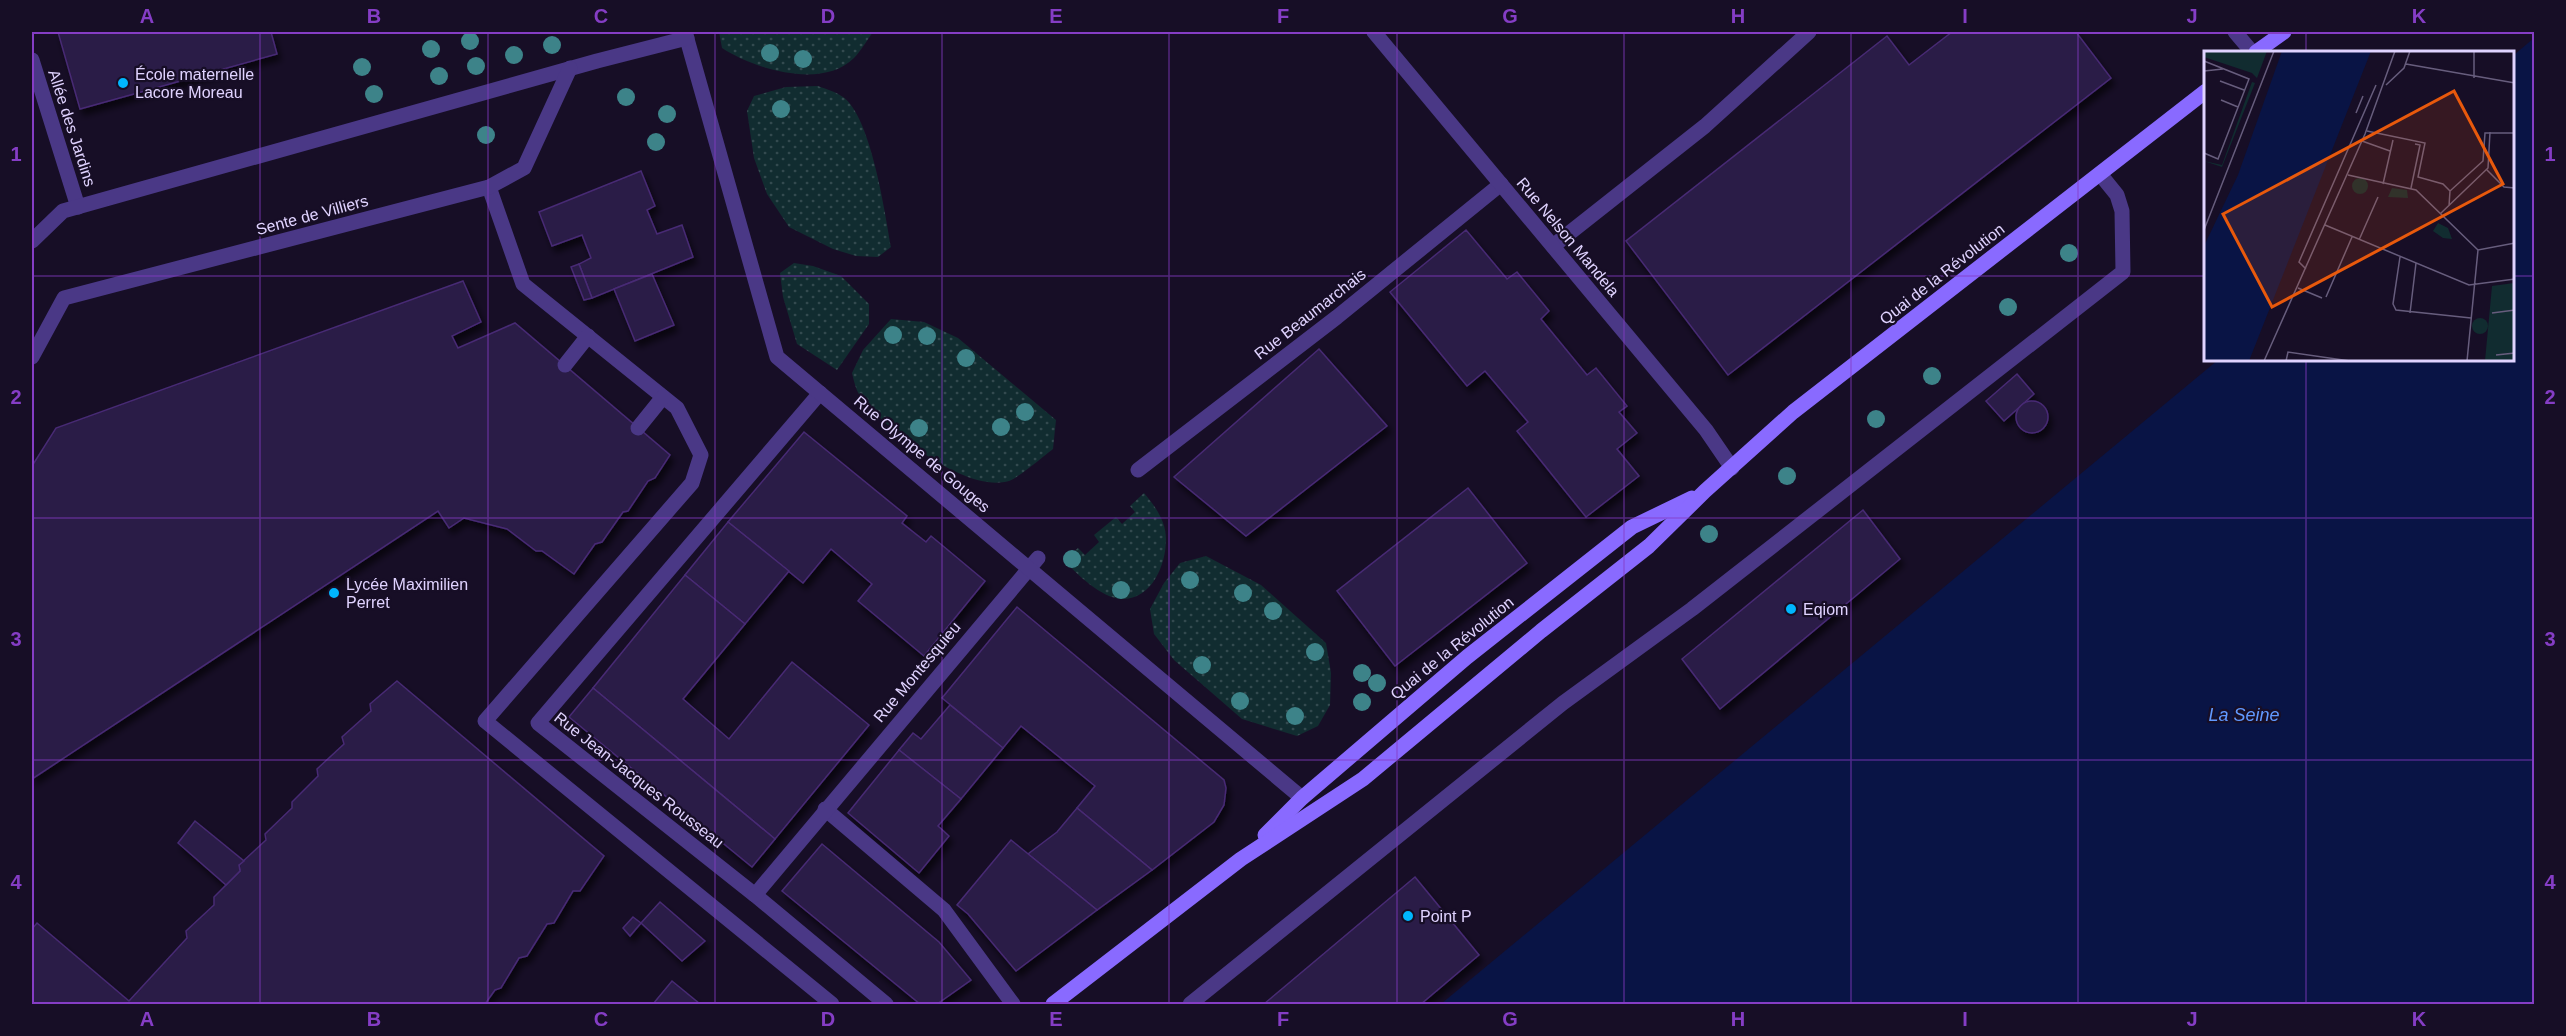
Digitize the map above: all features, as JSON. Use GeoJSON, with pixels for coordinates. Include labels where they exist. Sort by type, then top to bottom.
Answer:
{"type":"FeatureCollection","features":[{"type":"Feature","properties":{"kind":"main road"},"geometry":{"type":"LineString","coordinates":[[2257,51],[2284,32]]}},
{"type":"Feature","properties":{"kind":"main road","name":"Quai de la Révolution"},"geometry":{"type":"LineString","coordinates":[[1053,1005],[1241,859],[1363,779],[1648,546],[1793,412],[2204,93]]}},
{"type":"Feature","properties":{"kind":"main road","name":"Quai de la Révolution"},"geometry":{"type":"LineString","coordinates":[[1241,859],[1302,798],[1467,657],[1632,527],[1705,491]]}},
{"type":"Feature","properties":{"kind":"street","name":"Rue Nelson Mandela"},"geometry":{"type":"LineString","coordinates":[[1374,32],[1706,430],[1732,468]]}},
{"type":"Feature","properties":{"kind":"street"},"geometry":{"type":"LineString","coordinates":[[1553,246],[1705,126],[1809,32]]}},
{"type":"Feature","properties":{"kind":"street"},"geometry":{"type":"LineString","coordinates":[[2235,32],[2251,51]]}},
{"type":"Feature","properties":{"kind":"street"},"geometry":{"type":"LineString","coordinates":[[32,241],[63,211],[686,35]]}},
{"type":"Feature","properties":{"kind":"street","name":"Rue Olympe de Gouges"},"geometry":{"type":"LineString","coordinates":[[686,35],[777,357],[1033,562],[1302,798]]}},
{"type":"Feature","properties":{"kind":"street","name":"Allée des Jardins"},"geometry":{"type":"LineString","coordinates":[[32,60],[78,207]]}},
{"type":"Feature","properties":{"kind":"street","name":"Sente de Villiers"},"geometry":{"type":"LineString","coordinates":[[32,357],[64,298],[489,187],[524,168],[570,69]]}},
{"type":"Feature","properties":{"kind":"street"},"geometry":{"type":"LineString","coordinates":[[1190,1005],[1563,704],[1692,609],[2122,272],[2121,211],[2117,195],[2100,174]]}},
{"type":"Feature","properties":{"kind":"street","name":"Rue Beaumarchais"},"geometry":{"type":"LineString","coordinates":[[1138,470],[1337,317],[1501,184]]}},
{"type":"Feature","properties":{"kind":"street"},"geometry":{"type":"LineString","coordinates":[[489,187],[523,284],[677,408],[701,454],[692,483],[485,721],[832,1005]]}},
{"type":"Feature","properties":{"kind":"street"},"geometry":{"type":"LineString","coordinates":[[565,365],[588,336]]}},
{"type":"Feature","properties":{"kind":"street","name":"Rue Jean-Jacques Rousseau"},"geometry":{"type":"LineString","coordinates":[[820,393],[538,723],[755,895],[886,1005]]}},
{"type":"Feature","properties":{"kind":"street"},"geometry":{"type":"LineString","coordinates":[[638,428],[663,397]]}},
{"type":"Feature","properties":{"kind":"street","name":"Rue Montesquieu"},"geometry":{"type":"LineString","coordinates":[[755,895],[1033,562]]}},
{"type":"Feature","properties":{"kind":"street"},"geometry":{"type":"LineString","coordinates":[[825,809],[944,910],[1013,1005]]}},
{"type":"Feature","properties":{"kind":"green space"},"geometry":{"type":"Polygon","coordinates":[[[719,32],[873,32],[857,55],[840,68],[824,73],[807,74],[769,69],[736,56],[722,48],[719,32]]]}},
{"type":"Feature","properties":{"kind":"green space"},"geometry":{"type":"Polygon","coordinates":[[[818,86],[840,95],[853,108],[869,144],[881,190],[891,247],[878,257],[856,256],[833,249],[789,227],[767,194],[754,158],[747,111],[754,96],[786,87],[818,86]]]}},
{"type":"Feature","properties":{"kind":"green space"},"geometry":{"type":"Polygon","coordinates":[[[794,263],[813,266],[841,276],[869,304],[869,324],[837,370],[797,344],[783,297],[780,273],[794,263]]]}},
{"type":"Feature","properties":{"kind":"green space"},"geometry":{"type":"Polygon","coordinates":[[[891,319],[924,322],[958,338],[1056,420],[1053,449],[1013,479],[991,482],[971,478],[950,469],[908,442],[860,396],[852,373],[863,350],[891,319]]]}},
{"type":"Feature","properties":{"kind":"green space"},"geometry":{"type":"Polygon","coordinates":[[[1144,493],[1156,509],[1166,532],[1160,570],[1149,587],[1141,594],[1132,598],[1114,598],[1090,584],[1064,560],[1078,548],[1085,555],[1099,542],[1094,535],[1116,517],[1122,524],[1135,512],[1130,506],[1144,493]]]}},
{"type":"Feature","properties":{"kind":"green space"},"geometry":{"type":"Polygon","coordinates":[[[1206,556],[1261,585],[1326,643],[1331,673],[1330,705],[1318,726],[1297,736],[1242,719],[1174,660],[1154,634],[1150,609],[1164,583],[1180,563],[1206,556]]]}},
{"type":"Feature","properties":{"kind":"water","name":"La Seine"},"geometry":{"type":"Polygon","coordinates":[[[2534,38],[2534,1004],[1441,1004],[2216,362],[2515,362],[2515,54],[2534,38]]]}},
{"type":"Feature","properties":{"kind":"building","name":"École maternelle Lacore Moreau"},"geometry":{"type":"Polygon","coordinates":[[[58,32],[271,32],[277,54],[80,109],[58,32]]]}},
{"type":"Feature","properties":{"kind":"building"},"geometry":{"type":"Polygon","coordinates":[[[1952,32],[2076,32],[2111,78],[1728,375],[1626,241],[1887,36],[1909,65],[1952,32]]]}},
{"type":"Feature","properties":{"kind":"building"},"geometry":{"type":"Polygon","coordinates":[[[641,171],[655,206],[647,210],[657,234],[682,225],[693,257],[592,298],[579,264],[591,258],[582,235],[552,246],[539,212],[641,171]]]}},
{"type":"Feature","properties":{"kind":"building"},"geometry":{"type":"Polygon","coordinates":[[[1466,230],[1507,279],[1517,272],[1549,311],[1541,319],[1587,375],[1596,368],[1627,406],[1619,412],[1637,433],[1617,449],[1639,476],[1586,517],[1517,431],[1528,422],[1485,371],[1467,386],[1390,292],[1466,230]]]}},
{"type":"Feature","properties":{"kind":"building"},"geometry":{"type":"Polygon","coordinates":[[[579,264],[592,298],[584,300],[571,267],[579,264]]]}},
{"type":"Feature","properties":{"kind":"building"},"geometry":{"type":"Polygon","coordinates":[[[652,274],[674,325],[635,341],[614,289],[652,274]]]}},
{"type":"Feature","properties":{"kind":"building"},"geometry":{"type":"Polygon","coordinates":[[[463,281],[481,322],[452,336],[458,348],[515,323],[670,455],[655,478],[648,481],[628,511],[623,512],[602,542],[595,544],[574,574],[542,551],[536,551],[507,529],[464,518],[449,528],[438,511],[32,779],[32,466],[56,428],[463,281]]]}},
{"type":"Feature","properties":{"kind":"building"},"geometry":{"type":"Polygon","coordinates":[[[1319,349],[1387,426],[1246,536],[1174,477],[1319,349]]]}},
{"type":"Feature","properties":{"kind":"building"},"geometry":{"type":"Polygon","coordinates":[[[2017,374],[2034,394],[2004,421],[1986,401],[2017,374]]]}},
{"type":"Feature","properties":{"kind":"building"},"geometry":{"type":"Polygon","coordinates":[[[2032,401],[2043,406],[2048,417],[2043,428],[2032,433],[2021,428],[2016,417],[2021,406],[2032,401]]]}},
{"type":"Feature","properties":{"kind":"building"},"geometry":{"type":"Polygon","coordinates":[[[804,432],[907,516],[902,523],[926,542],[931,536],[985,581],[924,656],[858,601],[872,584],[831,549],[803,583],[728,522],[804,432]]]}},
{"type":"Feature","properties":{"kind":"building"},"geometry":{"type":"Polygon","coordinates":[[[1468,488],[1527,563],[1395,666],[1337,591],[1468,488]]]}},
{"type":"Feature","properties":{"kind":"building","name":"Eqiom"},"geometry":{"type":"Polygon","coordinates":[[[1863,510],[1900,559],[1720,709],[1682,659],[1863,510]]]}},
{"type":"Feature","properties":{"kind":"building"},"geometry":{"type":"Polygon","coordinates":[[[728,522],[789,571],[745,624],[685,575],[728,522]]]}},
{"type":"Feature","properties":{"kind":"building"},"geometry":{"type":"Polygon","coordinates":[[[685,575],[745,624],[683,699],[729,739],[792,662],[869,725],[775,839],[593,688],[685,575]]]}},
{"type":"Feature","properties":{"kind":"building"},"geometry":{"type":"Polygon","coordinates":[[[1017,607],[1224,780],[1226,788],[1224,805],[1214,822],[1152,870],[1077,808],[1095,786],[1021,726],[1003,748],[942,698],[1017,607]]]}},
{"type":"Feature","properties":{"kind":"building"},"geometry":{"type":"Polygon","coordinates":[[[397,681],[604,856],[580,891],[573,891],[554,923],[547,924],[527,956],[519,958],[501,988],[495,990],[485,1004],[32,1004],[32,929],[37,923],[129,1001],[187,938],[186,931],[214,905],[214,897],[240,871],[239,865],[266,840],[265,834],[292,808],[292,802],[318,776],[317,769],[344,744],[342,737],[371,711],[370,704],[397,681]]]}},
{"type":"Feature","properties":{"kind":"building"},"geometry":{"type":"Polygon","coordinates":[[[593,688],[775,839],[752,867],[569,717],[593,688]]]}},
{"type":"Feature","properties":{"kind":"building"},"geometry":{"type":"Polygon","coordinates":[[[950,705],[1003,748],[961,799],[899,750],[913,733],[921,739],[950,705]]]}},
{"type":"Feature","properties":{"kind":"building"},"geometry":{"type":"Polygon","coordinates":[[[899,750],[961,799],[938,826],[949,836],[919,873],[848,813],[899,750]]]}},
{"type":"Feature","properties":{"kind":"building"},"geometry":{"type":"Polygon","coordinates":[[[1077,808],[1152,870],[1097,910],[1028,854],[1057,832],[1077,808]]]}},
{"type":"Feature","properties":{"kind":"building"},"geometry":{"type":"Polygon","coordinates":[[[195,821],[244,861],[239,865],[240,871],[226,885],[178,843],[195,821]]]}},
{"type":"Feature","properties":{"kind":"building"},"geometry":{"type":"Polygon","coordinates":[[[1011,840],[1097,910],[1016,971],[968,914],[957,905],[1011,840]]]}},
{"type":"Feature","properties":{"kind":"building"},"geometry":{"type":"Polygon","coordinates":[[[822,844],[939,942],[971,980],[937,1004],[920,1004],[782,891],[822,844]]]}},
{"type":"Feature","properties":{"kind":"building","name":"Point P"},"geometry":{"type":"Polygon","coordinates":[[[1415,877],[1479,955],[1421,1004],[1264,1004],[1415,877]]]}},
{"type":"Feature","properties":{"kind":"building"},"geometry":{"type":"Polygon","coordinates":[[[660,902],[705,941],[682,961],[641,923],[660,902]]]}},
{"type":"Feature","properties":{"kind":"building"},"geometry":{"type":"Polygon","coordinates":[[[633,917],[641,923],[630,936],[623,928],[633,917]]]}},
{"type":"Feature","properties":{"kind":"building"},"geometry":{"type":"Polygon","coordinates":[[[672,981],[700,1004],[653,1004],[672,981]]]}},
{"type":"Feature","properties":{"kind":"place","name":"École maternelle Lacore Moreau"},"geometry":{"type":"Point","coordinates":[123,83]}},
{"type":"Feature","properties":{"kind":"place","name":"Lycée Maximilien Perret"},"geometry":{"type":"Point","coordinates":[334,593]}},
{"type":"Feature","properties":{"kind":"place","name":"Eqiom"},"geometry":{"type":"Point","coordinates":[1791,609]}},
{"type":"Feature","properties":{"kind":"place","name":"Point P"},"geometry":{"type":"Point","coordinates":[1408,916]}}]}
